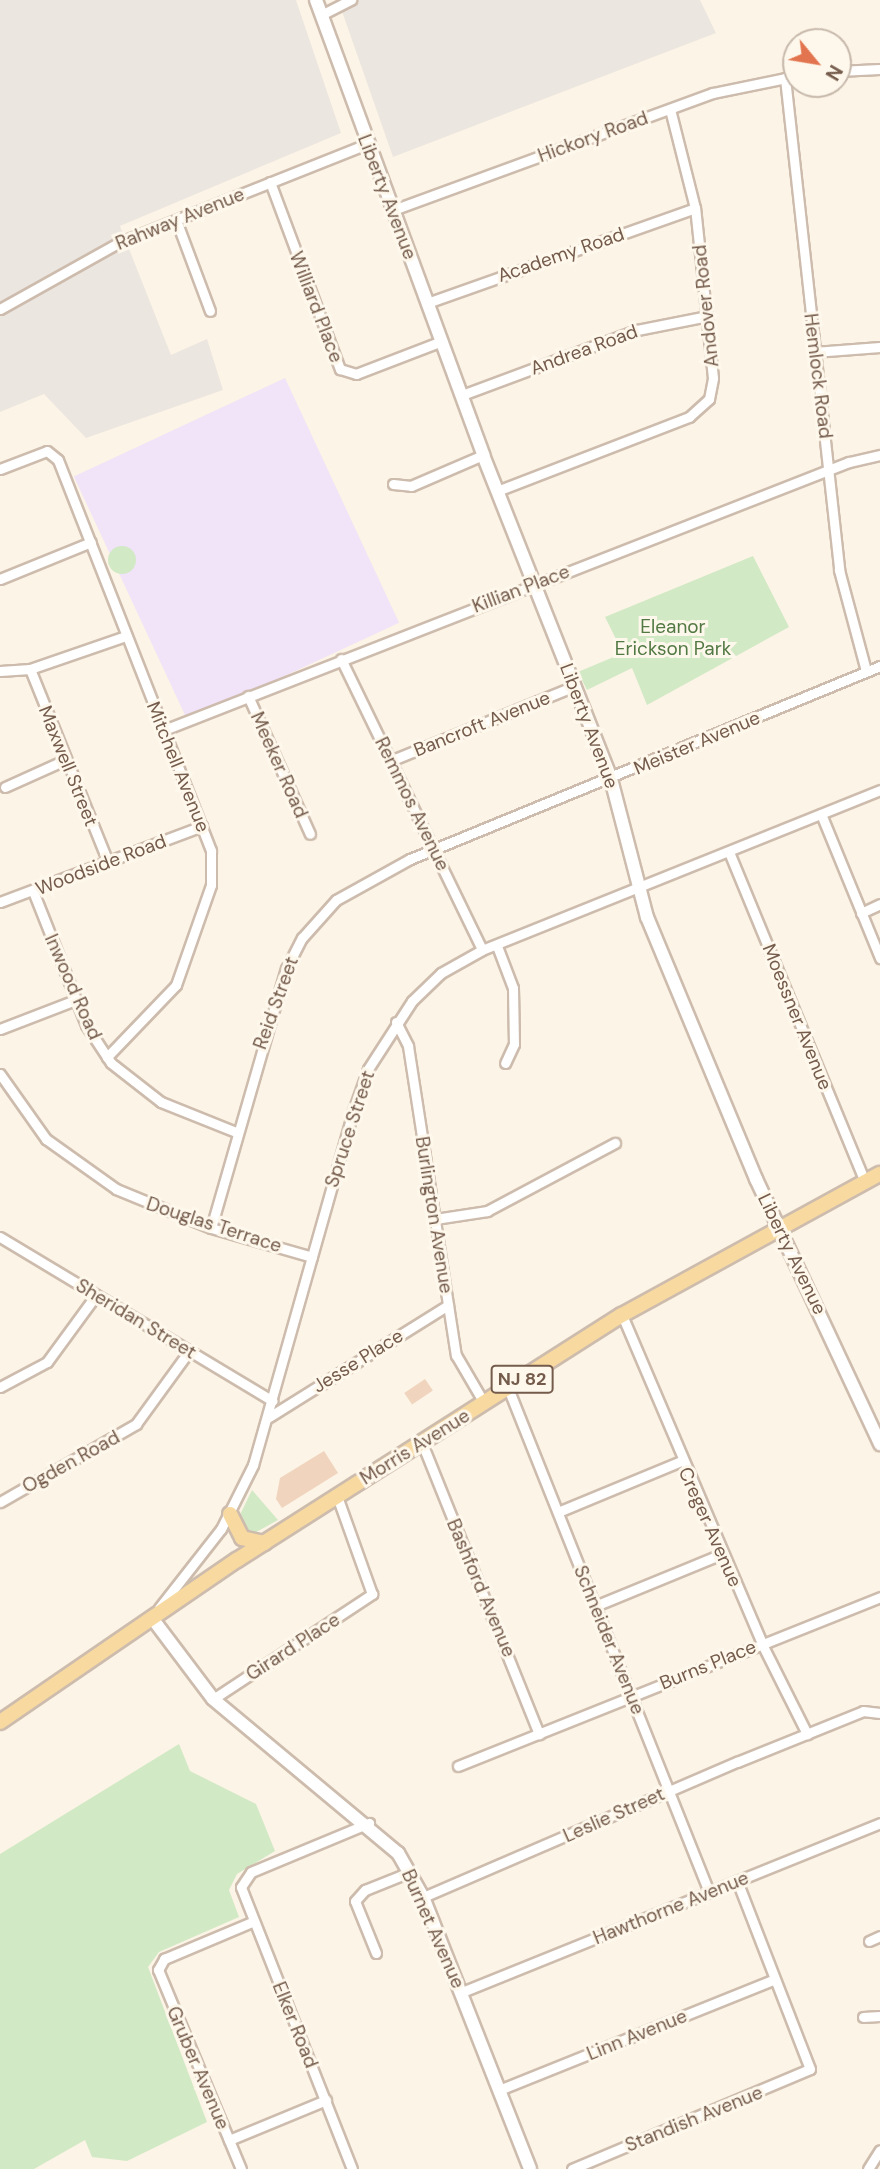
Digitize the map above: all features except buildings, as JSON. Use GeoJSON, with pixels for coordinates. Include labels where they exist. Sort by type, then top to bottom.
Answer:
{"type":"FeatureCollection","features":[{"type":"Feature","properties":{"kind":"main road","name":"Morris Avenue"},"geometry":{"type":"LineString","coordinates":[[0,1722],[264,1543],[622,1315],[880,1174]]}},
{"type":"Feature","properties":{"kind":"main road"},"geometry":{"type":"LineString","coordinates":[[230,1514],[238,1535],[264,1543]]}},
{"type":"Feature","properties":{"kind":"street","name":"Liberty Avenue"},"geometry":{"type":"LineString","coordinates":[[316,0],[483,455],[611,779],[638,885],[753,1173],[783,1227],[880,1443]]}},
{"type":"Feature","properties":{"kind":"street"},"geometry":{"type":"LineString","coordinates":[[321,15],[351,0]]}},
{"type":"Feature","properties":{"kind":"street"},"geometry":{"type":"LineString","coordinates":[[852,70],[880,69]]}},
{"type":"Feature","properties":{"kind":"street","name":"Hickory Road"},"geometry":{"type":"LineString","coordinates":[[393,210],[740,84],[782,78]]}},
{"type":"Feature","properties":{"kind":"street","name":"Hemlock Road"},"geometry":{"type":"LineString","coordinates":[[787,98],[843,591],[866,671]]}},
{"type":"Feature","properties":{"kind":"street","name":"Andover Road"},"geometry":{"type":"LineString","coordinates":[[497,491],[699,411],[713,385],[695,208],[670,109]]}},
{"type":"Feature","properties":{"kind":"street","name":"Rahway Avenue"},"geometry":{"type":"LineString","coordinates":[[0,309],[118,243],[367,144]]}},
{"type":"Feature","properties":{"kind":"street","name":"Williard Place"},"geometry":{"type":"LineString","coordinates":[[270,182],[340,369],[356,374],[442,341]]}},
{"type":"Feature","properties":{"kind":"street","name":"Academy Road"},"geometry":{"type":"LineString","coordinates":[[427,303],[695,208]]}},
{"type":"Feature","properties":{"kind":"street"},"geometry":{"type":"LineString","coordinates":[[176,220],[210,311]]}},
{"type":"Feature","properties":{"kind":"street","name":"Andrea Road"},"geometry":{"type":"LineString","coordinates":[[462,395],[637,330],[708,316]]}},
{"type":"Feature","properties":{"kind":"street"},"geometry":{"type":"LineString","coordinates":[[814,352],[880,347]]}},
{"type":"Feature","properties":{"kind":"street","name":"Mitchell Avenue"},"geometry":{"type":"LineString","coordinates":[[0,469],[47,451],[58,460],[211,851],[211,885],[176,985],[107,1057]]}},
{"type":"Feature","properties":{"kind":"street"},"geometry":{"type":"LineString","coordinates":[[393,484],[411,486],[483,455]]}},
{"type":"Feature","properties":{"kind":"street","name":"Killian Place"},"geometry":{"type":"LineString","coordinates":[[164,730],[830,469],[880,455]]}},
{"type":"Feature","properties":{"kind":"street"},"geometry":{"type":"LineString","coordinates":[[0,579],[90,542]]}},
{"type":"Feature","properties":{"kind":"street"},"geometry":{"type":"LineString","coordinates":[[0,671],[30,669],[126,636]]}},
{"type":"Feature","properties":{"kind":"street","name":"Remmos Avenue"},"geometry":{"type":"LineString","coordinates":[[341,659],[482,950]]}},
{"type":"Feature","properties":{"kind":"street","name":"Meister Avenue"},"geometry":{"type":"LineString","coordinates":[[435,850],[880,666]]}},
{"type":"Feature","properties":{"kind":"street","name":"Maxwell Street"},"geometry":{"type":"LineString","coordinates":[[30,669],[108,862]]}},
{"type":"Feature","properties":{"kind":"street","name":"Bancroft Avenue"},"geometry":{"type":"LineString","coordinates":[[390,761],[575,686]]}},
{"type":"Feature","properties":{"kind":"street","name":"Meeker Road"},"geometry":{"type":"LineString","coordinates":[[248,696],[310,834]]}},
{"type":"Feature","properties":{"kind":"street"},"geometry":{"type":"LineString","coordinates":[[5,787],[65,760]]}},
{"type":"Feature","properties":{"kind":"street","name":"Spruce Street"},"geometry":{"type":"LineString","coordinates":[[152,1618],[230,1514],[269,1416],[312,1256],[368,1069],[396,1022],[441,973],[482,950],[638,885],[729,852],[880,790]]}},
{"type":"Feature","properties":{"kind":"street"},"geometry":{"type":"LineString","coordinates":[[821,814],[880,958]]}},
{"type":"Feature","properties":{"kind":"street","name":"Woodside Road"},"geometry":{"type":"LineString","coordinates":[[0,902],[202,826]]}},
{"type":"Feature","properties":{"kind":"street","name":"Reid Street"},"geometry":{"type":"LineString","coordinates":[[211,1227],[261,1043],[302,938],[352,888],[435,850]]}},
{"type":"Feature","properties":{"kind":"street","name":"Moessner Avenue"},"geometry":{"type":"LineString","coordinates":[[729,852],[865,1182]]}},
{"type":"Feature","properties":{"kind":"street","name":"Inwood Road"},"geometry":{"type":"LineString","coordinates":[[33,891],[75,1000],[107,1057],[161,1102],[236,1132]]}},
{"type":"Feature","properties":{"kind":"street"},"geometry":{"type":"LineString","coordinates":[[861,913],[880,904]]}},
{"type":"Feature","properties":{"kind":"street"},"geometry":{"type":"LineString","coordinates":[[497,946],[513,988],[514,1044],[505,1063]]}},
{"type":"Feature","properties":{"kind":"street"},"geometry":{"type":"LineString","coordinates":[[0,1028],[75,1000]]}},
{"type":"Feature","properties":{"kind":"street","name":"Burlington Avenue"},"geometry":{"type":"LineString","coordinates":[[396,1022],[408,1046],[456,1355],[484,1403]]}},
{"type":"Feature","properties":{"kind":"street","name":"Douglas Terrace"},"geometry":{"type":"LineString","coordinates":[[0,1074],[46,1139],[79,1166],[154,1208],[312,1256]]}},
{"type":"Feature","properties":{"kind":"street"},"geometry":{"type":"LineString","coordinates":[[435,1219],[486,1211],[615,1143]]}},
{"type":"Feature","properties":{"kind":"street","name":"Sheridan Street"},"geometry":{"type":"LineString","coordinates":[[1,1240],[273,1401]]}},
{"type":"Feature","properties":{"kind":"street"},"geometry":{"type":"LineString","coordinates":[[0,1388],[47,1362],[96,1294]]}},
{"type":"Feature","properties":{"kind":"street","name":"Jesse Place"},"geometry":{"type":"LineString","coordinates":[[269,1416],[448,1305]]}},
{"type":"Feature","properties":{"kind":"street","name":"Creger Avenue"},"geometry":{"type":"LineString","coordinates":[[622,1315],[722,1554],[762,1644],[807,1734]]}},
{"type":"Feature","properties":{"kind":"street","name":"Ogden Road"},"geometry":{"type":"LineString","coordinates":[[0,1502],[136,1424],[189,1351]]}},
{"type":"Feature","properties":{"kind":"street","name":"Schneider Avenue"},"geometry":{"type":"LineString","coordinates":[[508,1388],[709,1892]]}},
{"type":"Feature","properties":{"kind":"street","name":"Bashford Avenue"},"geometry":{"type":"LineString","coordinates":[[422,1443],[539,1734]]}},
{"type":"Feature","properties":{"kind":"street"},"geometry":{"type":"LineString","coordinates":[[558,1512],[681,1461]]}},
{"type":"Feature","properties":{"kind":"street","name":"Girard Place"},"geometry":{"type":"LineString","coordinates":[[213,1699],[372,1594],[337,1496]]}},
{"type":"Feature","properties":{"kind":"street"},"geometry":{"type":"LineString","coordinates":[[595,1606],[722,1554]]}},
{"type":"Feature","properties":{"kind":"street","name":"Burns Place"},"geometry":{"type":"LineString","coordinates":[[458,1766],[880,1597]]}},
{"type":"Feature","properties":{"kind":"street","name":"Burnet Avenue"},"geometry":{"type":"LineString","coordinates":[[152,1618],[213,1699],[369,1823],[410,1872],[462,1992],[530,2169]]}},
{"type":"Feature","properties":{"kind":"street"},"geometry":{"type":"LineString","coordinates":[[807,1734],[863,1711],[880,1713]]}},
{"type":"Feature","properties":{"kind":"street","name":"Leslie Street"},"geometry":{"type":"LineString","coordinates":[[423,1898],[670,1790],[807,1734]]}},
{"type":"Feature","properties":{"kind":"street","name":"Elker Road"},"geometry":{"type":"LineString","coordinates":[[352,2169],[252,1922],[243,1881],[251,1872],[369,1823]]}},
{"type":"Feature","properties":{"kind":"street","name":"Hawthorne Avenue"},"geometry":{"type":"LineString","coordinates":[[462,1992],[880,1823]]}},
{"type":"Feature","properties":{"kind":"street"},"geometry":{"type":"LineString","coordinates":[[376,1953],[355,1901],[365,1890],[410,1872]]}},
{"type":"Feature","properties":{"kind":"street"},"geometry":{"type":"LineString","coordinates":[[737,1881],[775,1979]]}},
{"type":"Feature","properties":{"kind":"street","name":"Gruber Avenue"},"geometry":{"type":"LineString","coordinates":[[241,2169],[159,1966],[252,1922]]}},
{"type":"Feature","properties":{"kind":"street"},"geometry":{"type":"LineString","coordinates":[[869,1941],[880,1936]]}},
{"type":"Feature","properties":{"kind":"street","name":"Standish Avenue"},"geometry":{"type":"LineString","coordinates":[[572,2169],[808,2071],[809,2063],[775,1979]]}},
{"type":"Feature","properties":{"kind":"street","name":"Linn Avenue"},"geometry":{"type":"LineString","coordinates":[[499,2090],[775,1979]]}},
{"type":"Feature","properties":{"kind":"street"},"geometry":{"type":"LineString","coordinates":[[863,2017],[880,2016]]}},
{"type":"Feature","properties":{"kind":"street"},"geometry":{"type":"LineString","coordinates":[[229,2140],[326,2100]]}},
{"type":"Feature","properties":{"kind":"street"},"geometry":{"type":"LineString","coordinates":[[868,2169],[880,2150]]}},
{"type":"Feature","properties":{"kind":"shaded area"},"geometry":{"type":"Polygon","coordinates":[[[0,0],[296,0],[341,133],[120,226],[171,355],[207,339],[223,390],[86,438],[44,394],[0,412],[0,0]]]}},
{"type":"Feature","properties":{"kind":"shaded area"},"geometry":{"type":"Polygon","coordinates":[[[338,0],[700,0],[716,33],[393,157],[338,0]]]}},
{"type":"Feature","properties":{"kind":"shaded area"},"geometry":{"type":"Polygon","coordinates":[[[285,378],[399,623],[188,721],[74,476],[285,378]]]}},
{"type":"Feature","properties":{"kind":"green space"},"geometry":{"type":"Polygon","coordinates":[[[122,546],[132,550],[136,560],[132,570],[122,574],[112,570],[108,560],[112,550],[122,546]]]}},
{"type":"Feature","properties":{"kind":"green space","name":"Eleanor Erickson Park"},"geometry":{"type":"Polygon","coordinates":[[[753,556],[789,627],[647,705],[632,668],[587,690],[578,672],[623,653],[605,617],[753,556]]]}},
{"type":"Feature","properties":{"kind":"green space"},"geometry":{"type":"Polygon","coordinates":[[[252,1490],[278,1520],[251,1535],[236,1523],[252,1490]]]}},
{"type":"Feature","properties":{"kind":"green space"},"geometry":{"type":"Polygon","coordinates":[[[179,1744],[190,1771],[256,1804],[275,1851],[237,1874],[229,1890],[239,1917],[159,1952],[148,1967],[207,2122],[127,2161],[92,2157],[85,2140],[34,2169],[0,2169],[0,1854],[179,1744]]]}}]}
